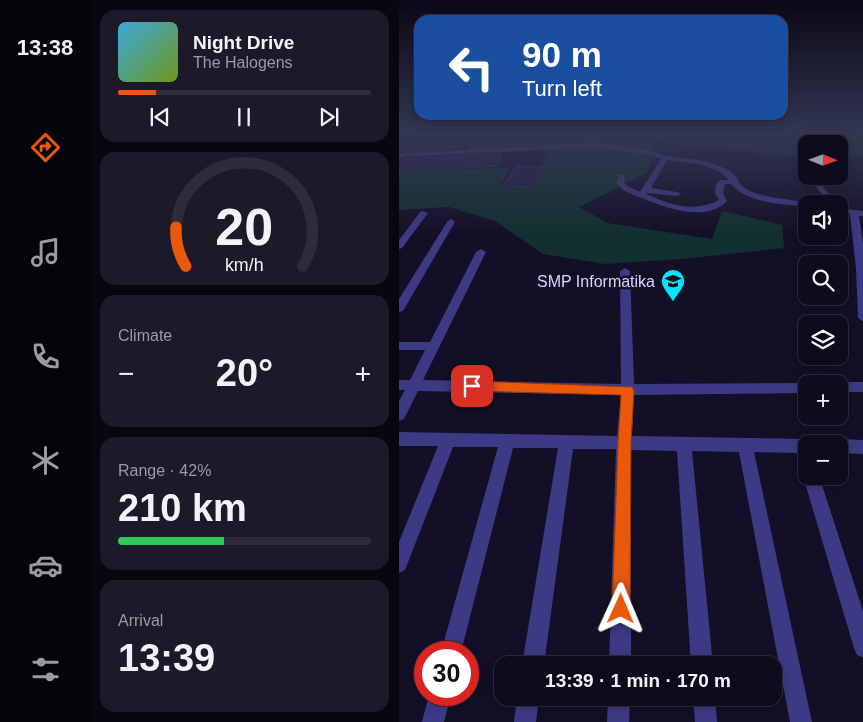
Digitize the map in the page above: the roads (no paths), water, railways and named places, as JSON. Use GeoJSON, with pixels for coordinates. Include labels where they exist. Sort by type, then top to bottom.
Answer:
{"type":"FeatureCollection","features":[{"type":"Feature","properties":{"kind":"street"},"geometry":{"type":"LineString","coordinates":[[644,192],[659,168]]}},
{"type":"Feature","properties":{"kind":"street"},"geometry":{"type":"LineString","coordinates":[[718,168],[733,178],[733,182],[740,190],[749,195],[798,203]]}},
{"type":"Feature","properties":{"kind":"street"},"geometry":{"type":"LineString","coordinates":[[622,177],[620,183],[625,189],[677,194]]}},
{"type":"Feature","properties":{"kind":"street"},"geometry":{"type":"LineString","coordinates":[[644,192],[678,210],[698,210],[720,203],[723,200],[719,194],[721,184],[723,182],[733,182]]}},
{"type":"Feature","properties":{"kind":"street"},"geometry":{"type":"LineString","coordinates":[[818,185],[826,195]]}},
{"type":"Feature","properties":{"kind":"street"},"geometry":{"type":"LineString","coordinates":[[399,246],[424,213]]}},
{"type":"Feature","properties":{"kind":"street"},"geometry":{"type":"LineString","coordinates":[[858,214],[863,318]]}},
{"type":"Feature","properties":{"kind":"street"},"geometry":{"type":"LineString","coordinates":[[399,308],[451,222]]}},
{"type":"Feature","properties":{"kind":"street"},"geometry":{"type":"LineString","coordinates":[[399,415],[481,252]]}},
{"type":"Feature","properties":{"kind":"street"},"geometry":{"type":"LineString","coordinates":[[620,656],[628,390],[625,271]]}},
{"type":"Feature","properties":{"kind":"street"},"geometry":{"type":"LineString","coordinates":[[399,346],[433,346]]}},
{"type":"Feature","properties":{"kind":"street"},"geometry":{"type":"LineString","coordinates":[[399,385],[628,390],[798,388]]}},
{"type":"Feature","properties":{"kind":"street"},"geometry":{"type":"LineString","coordinates":[[848,387],[863,387]]}},
{"type":"Feature","properties":{"kind":"street"},"geometry":{"type":"LineString","coordinates":[[399,439],[798,446]]}},
{"type":"Feature","properties":{"kind":"street"},"geometry":{"type":"LineString","coordinates":[[399,564],[448,440]]}},
{"type":"Feature","properties":{"kind":"street"},"geometry":{"type":"LineString","coordinates":[[454,641],[507,441]]}},
{"type":"Feature","properties":{"kind":"street"},"geometry":{"type":"LineString","coordinates":[[534,656],[566,442]]}},
{"type":"Feature","properties":{"kind":"street"},"geometry":{"type":"LineString","coordinates":[[684,444],[700,656]]}},
{"type":"Feature","properties":{"kind":"street"},"geometry":{"type":"LineString","coordinates":[[745,445],[801,722]]}},
{"type":"Feature","properties":{"kind":"street"},"geometry":{"type":"LineString","coordinates":[[848,447],[862,449]]}},
{"type":"Feature","properties":{"kind":"street"},"geometry":{"type":"LineString","coordinates":[[814,485],[860,627],[863,648]]}},
{"type":"Feature","properties":{"kind":"street"},"geometry":{"type":"LineString","coordinates":[[433,722],[437,706]]}},
{"type":"Feature","properties":{"kind":"street"},"geometry":{"type":"LineString","coordinates":[[525,722],[527,706]]}},
{"type":"Feature","properties":{"kind":"street"},"geometry":{"type":"LineString","coordinates":[[618,722],[619,706]]}},
{"type":"Feature","properties":{"kind":"street"},"geometry":{"type":"LineString","coordinates":[[705,706],[706,722]]}},
{"type":"Feature","properties":{"kind":"place","name":"SMP Informatika"},"geometry":{"type":"Point","coordinates":[673,302]}}]}
